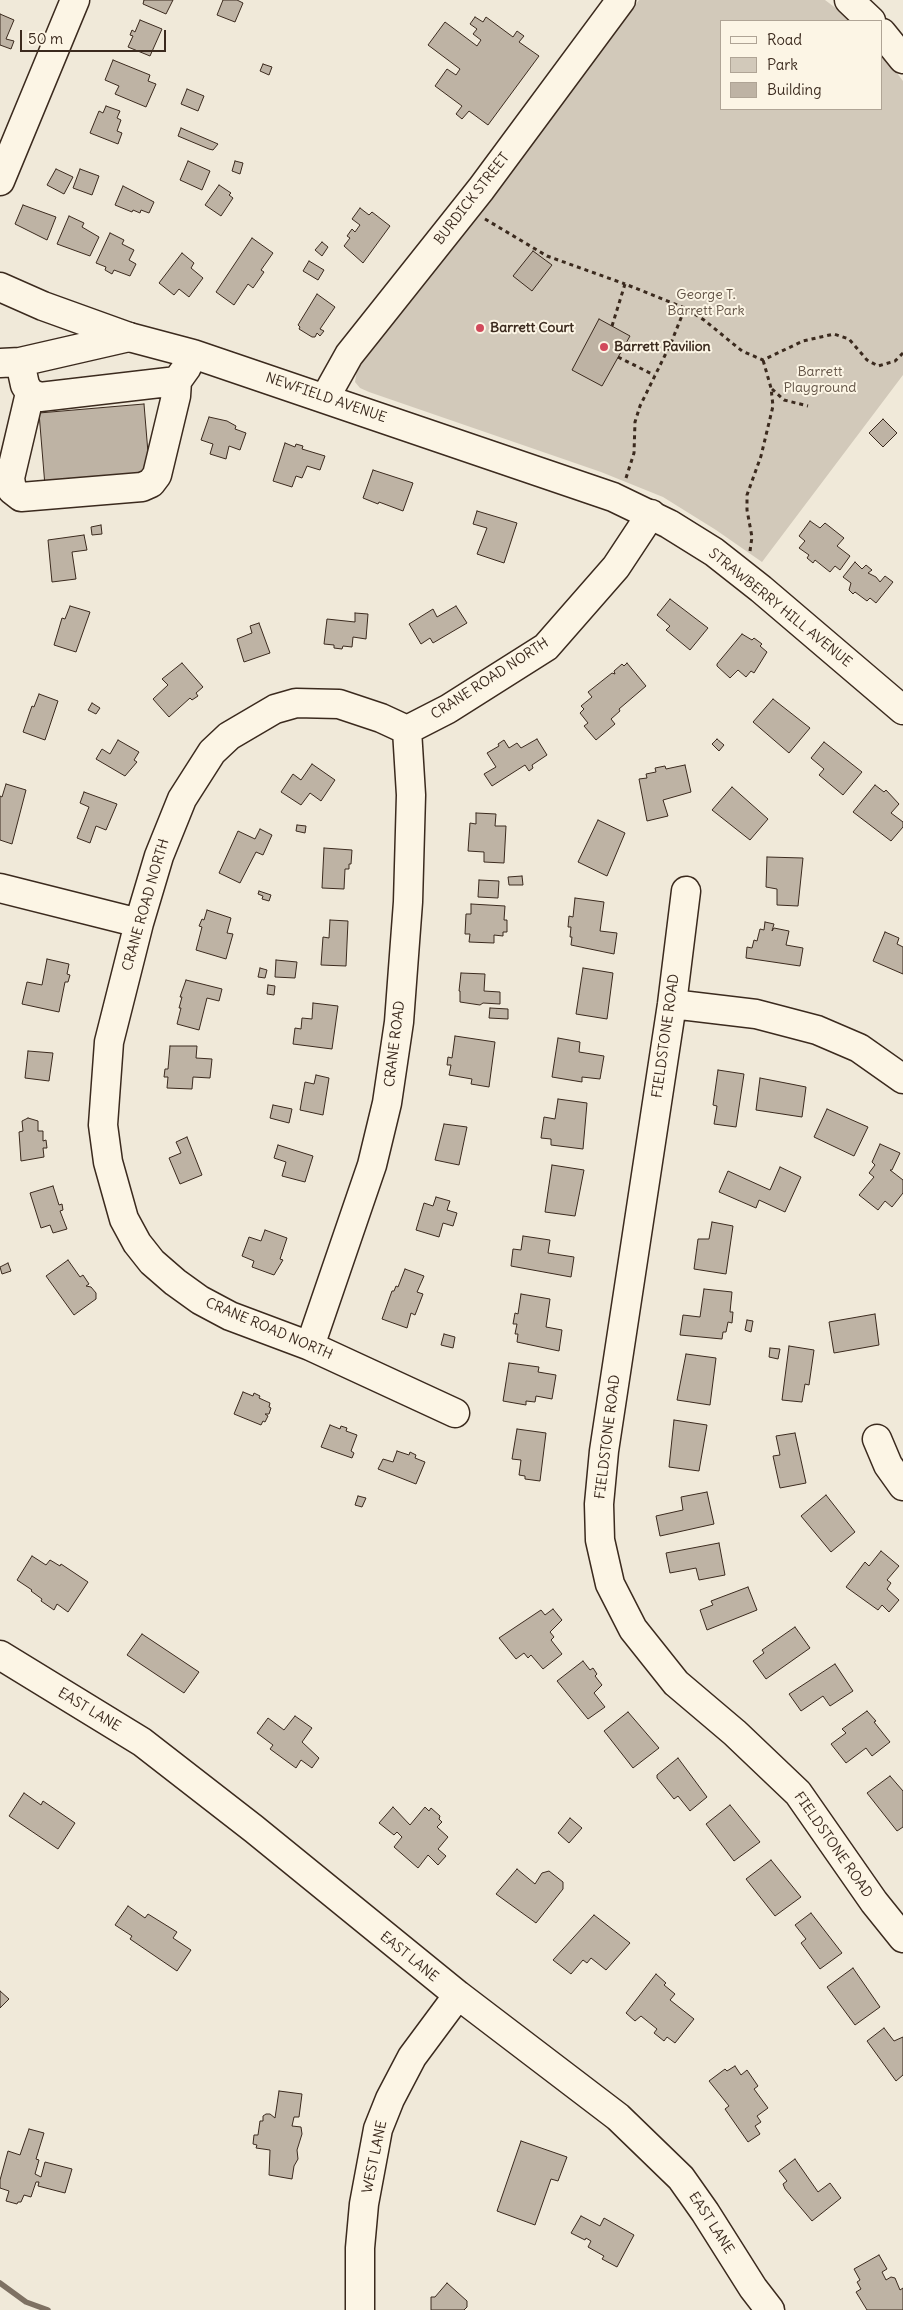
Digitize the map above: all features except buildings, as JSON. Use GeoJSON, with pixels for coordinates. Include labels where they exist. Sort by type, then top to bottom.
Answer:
{"type":"FeatureCollection","features":[{"type":"Feature","properties":{"kind":"street"},"geometry":{"type":"LineString","coordinates":[[0,181],[76,0]]}},
{"type":"Feature","properties":{"kind":"street","name":"BURDICK STREET"},"geometry":{"type":"LineString","coordinates":[[325,398],[350,355],[480,189],[621,0]]}},
{"type":"Feature","properties":{"kind":"street"},"geometry":{"type":"LineString","coordinates":[[849,0],[870,20]]}},
{"type":"Feature","properties":{"kind":"street"},"geometry":{"type":"LineString","coordinates":[[883,34],[903,59]]}},
{"type":"Feature","properties":{"kind":"street","name":"NEWFIELD AVENUE"},"geometry":{"type":"LineString","coordinates":[[0,287],[42,306],[129,337],[193,354],[586,486],[651,514]]}},
{"type":"Feature","properties":{"kind":"street"},"geometry":{"type":"LineString","coordinates":[[129,337],[10,363],[30,393],[40,397],[177,380]]}},
{"type":"Feature","properties":{"kind":"street"},"geometry":{"type":"LineString","coordinates":[[30,393],[10,478],[12,490],[21,497],[142,487],[151,484],[157,475],[176,396],[177,380],[184,372],[193,354]]}},
{"type":"Feature","properties":{"kind":"street","name":"STRAWBERRY HILL AVENUE"},"geometry":{"type":"LineString","coordinates":[[651,514],[691,537],[739,571],[903,710]]}},
{"type":"Feature","properties":{"kind":"street","name":"CRANE ROAD NORTH"},"geometry":{"type":"LineString","coordinates":[[455,1412],[310,1346],[253,1326],[200,1300],[152,1262],[137,1243],[124,1219],[108,1162],[103,1125],[109,1042],[138,923],[159,856],[182,799],[212,752],[229,736],[275,708],[296,703],[317,702],[357,709],[408,730],[448,709],[546,647],[616,567],[651,514]]}},
{"type":"Feature","properties":{"kind":"street","name":"CRANE ROAD"},"geometry":{"type":"LineString","coordinates":[[310,1346],[372,1165],[387,1103],[399,1022],[408,902],[411,795],[408,730]]}},
{"type":"Feature","properties":{"kind":"street"},"geometry":{"type":"LineString","coordinates":[[0,888],[138,923]]}},
{"type":"Feature","properties":{"kind":"street","name":"FIELDSTONE ROAD"},"geometry":{"type":"LineString","coordinates":[[686,891],[672,1004],[604,1451],[599,1504],[600,1540],[610,1584],[633,1629],[676,1683],[734,1733],[798,1793],[874,1902],[903,1938]]}},
{"type":"Feature","properties":{"kind":"street"},"geometry":{"type":"LineString","coordinates":[[672,1004],[756,1014],[817,1030],[859,1048],[903,1079]]}},
{"type":"Feature","properties":{"kind":"street"},"geometry":{"type":"LineString","coordinates":[[877,1439],[888,1464],[903,1486]]}},
{"type":"Feature","properties":{"kind":"street","name":"EAST LANE"},"geometry":{"type":"LineString","coordinates":[[0,1655],[142,1742],[254,1829],[458,1995],[618,2117],[675,2172],[705,2212],[753,2288],[770,2310]]}},
{"type":"Feature","properties":{"kind":"street","name":"WEST LANE"},"geometry":{"type":"LineString","coordinates":[[360,2310],[360,2248],[364,2204],[378,2129],[390,2099],[412,2058],[458,1995]]}},
{"type":"Feature","properties":{"kind":"path"},"geometry":{"type":"LineString","coordinates":[[482,216],[547,256],[625,284],[684,308],[704,320],[742,351],[763,360],[808,340],[834,334],[849,339],[867,360],[878,366],[895,361],[903,353]]}},
{"type":"Feature","properties":{"kind":"path"},"geometry":{"type":"LineString","coordinates":[[612,326],[625,284]]}},
{"type":"Feature","properties":{"kind":"path"},"geometry":{"type":"LineString","coordinates":[[624,486],[634,453],[635,422],[654,375],[671,343],[684,308]]}},
{"type":"Feature","properties":{"kind":"path"},"geometry":{"type":"LineString","coordinates":[[618,357],[654,375]]}},
{"type":"Feature","properties":{"kind":"path"},"geometry":{"type":"LineString","coordinates":[[746,557],[752,548],[747,495],[760,456],[773,406],[771,388],[763,360]]}},
{"type":"Feature","properties":{"kind":"path"},"geometry":{"type":"LineString","coordinates":[[771,388],[784,400],[808,406]]}},
{"type":"Feature","properties":{"kind":"green space","name":"George T. Barrett Park"},"geometry":{"type":"Polygon","coordinates":[[[639,0],[825,0],[852,20],[720,20],[720,110],[883,110],[883,54],[903,81],[903,375],[762,562],[716,530],[663,497],[601,472],[360,388],[355,382],[357,369],[639,0]]]}},
{"type":"Feature","properties":{"kind":"waterway"},"geometry":{"type":"LineString","coordinates":[[0,2283],[26,2302],[48,2310]]}},
{"type":"Feature","properties":{"kind":"place","name":"Barrett Court"},"geometry":{"type":"Point","coordinates":[480,328]}},
{"type":"Feature","properties":{"kind":"place","name":"Barrett Pavilion"},"geometry":{"type":"Point","coordinates":[604,347]}},
{"type":"Feature","properties":{"kind":"park label","name":"Barrett Playground"},"geometry":{"type":"Point","coordinates":[820,380]}}]}
